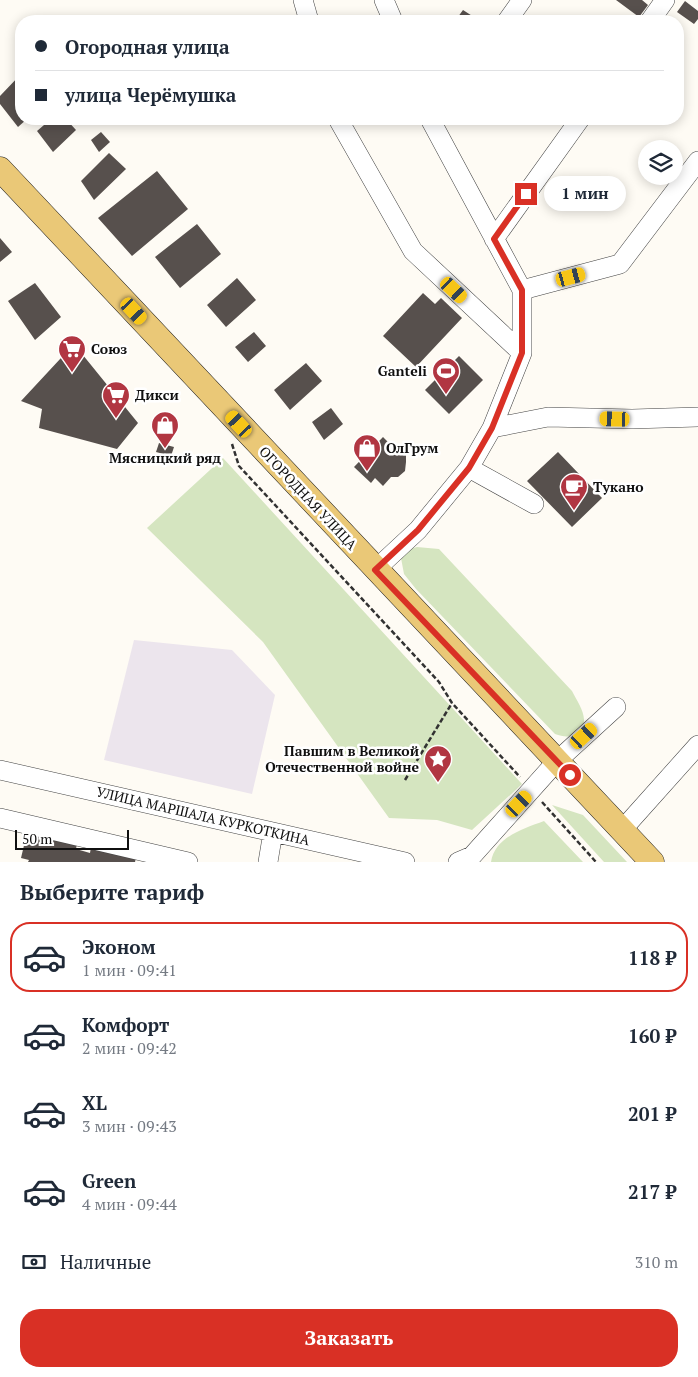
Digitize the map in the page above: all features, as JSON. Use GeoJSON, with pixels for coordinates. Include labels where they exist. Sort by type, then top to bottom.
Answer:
{"type":"FeatureCollection","features":[{"type":"Feature","properties":{"kind":"main road","name":"ОГОРОДНАЯ УЛИЦА"},"geometry":{"type":"LineString","coordinates":[[0,168],[375,570],[652,862]]}},
{"type":"Feature","properties":{"kind":"street"},"geometry":{"type":"LineString","coordinates":[[303,0],[307,15]]}},
{"type":"Feature","properties":{"kind":"street"},"geometry":{"type":"LineString","coordinates":[[384,0],[390,15]]}},
{"type":"Feature","properties":{"kind":"street"},"geometry":{"type":"LineString","coordinates":[[511,15],[522,0]]}},
{"type":"Feature","properties":{"kind":"street"},"geometry":{"type":"LineString","coordinates":[[654,15],[665,0]]}},
{"type":"Feature","properties":{"kind":"street"},"geometry":{"type":"LineString","coordinates":[[341,125],[413,251],[522,353]]}},
{"type":"Feature","properties":{"kind":"street"},"geometry":{"type":"LineString","coordinates":[[375,570],[418,530],[469,468],[492,428],[522,353],[522,290],[437,125]]}},
{"type":"Feature","properties":{"kind":"street"},"geometry":{"type":"LineString","coordinates":[[494,239],[576,125]]}},
{"type":"Feature","properties":{"kind":"street"},"geometry":{"type":"LineString","coordinates":[[522,290],[620,264],[698,161]]}},
{"type":"Feature","properties":{"kind":"street"},"geometry":{"type":"LineString","coordinates":[[492,428],[548,417],[632,419],[697,415]]}},
{"type":"Feature","properties":{"kind":"street"},"geometry":{"type":"LineString","coordinates":[[469,468],[534,504]]}},
{"type":"Feature","properties":{"kind":"street"},"geometry":{"type":"LineString","coordinates":[[458,862],[472,856],[557,761],[616,707]]}},
{"type":"Feature","properties":{"kind":"street"},"geometry":{"type":"LineString","coordinates":[[622,830],[698,744]]}},
{"type":"Feature","properties":{"kind":"street","name":"УЛИЦА МАРШАЛА КУРКОТКИНА"},"geometry":{"type":"LineString","coordinates":[[0,770],[405,862]]}},
{"type":"Feature","properties":{"kind":"street"},"geometry":{"type":"LineString","coordinates":[[0,818],[188,862]]}},
{"type":"Feature","properties":{"kind":"street"},"geometry":{"type":"LineString","coordinates":[[268,862],[273,832]]}},
{"type":"Feature","properties":{"kind":"path"},"geometry":{"type":"LineString","coordinates":[[230,438],[239,466],[439,682],[452,703],[596,862]]}},
{"type":"Feature","properties":{"kind":"path"},"geometry":{"type":"LineString","coordinates":[[404,780],[452,703]]}},
{"type":"Feature","properties":{"kind":"shaded area"},"geometry":{"type":"Polygon","coordinates":[[[134,640],[232,650],[275,695],[252,794],[104,760],[134,640]]]}},
{"type":"Feature","properties":{"kind":"green space"},"geometry":{"type":"Polygon","coordinates":[[[223,458],[522,784],[472,830],[437,820],[389,818],[263,642],[147,528],[223,458]]]}},
{"type":"Feature","properties":{"kind":"green space"},"geometry":{"type":"Polygon","coordinates":[[[417,547],[439,549],[572,691],[584,717],[582,728],[578,732],[567,736],[555,734],[416,589],[404,574],[401,558],[410,549],[417,547]]]}},
{"type":"Feature","properties":{"kind":"green space"},"geometry":{"type":"Polygon","coordinates":[[[552,805],[583,815],[627,862],[604,862],[552,805]]]}},
{"type":"Feature","properties":{"kind":"green space"},"geometry":{"type":"Polygon","coordinates":[[[544,821],[583,862],[491,862],[498,846],[504,840],[519,831],[544,821]]]}},
{"type":"Feature","properties":{"kind":"building"},"geometry":{"type":"Polygon","coordinates":[[[616,0],[642,0],[648,5],[640,15],[636,15],[616,0]]]}},
{"type":"Feature","properties":{"kind":"building"},"geometry":{"type":"Polygon","coordinates":[[[685,1],[698,11],[698,19],[694,24],[684,15],[677,12],[685,1]]]}},
{"type":"Feature","properties":{"kind":"building"},"geometry":{"type":"Polygon","coordinates":[[[463,10],[471,15],[459,15],[463,10]]]}},
{"type":"Feature","properties":{"kind":"building"},"geometry":{"type":"Polygon","coordinates":[[[15,80],[15,123],[0,104],[0,96],[15,80]]]}},
{"type":"Feature","properties":{"kind":"building"},"geometry":{"type":"Polygon","coordinates":[[[44,125],[71,125],[76,130],[53,152],[37,131],[44,125]]]}},
{"type":"Feature","properties":{"kind":"building"},"geometry":{"type":"Polygon","coordinates":[[[101,132],[110,142],[99,152],[91,140],[101,132]]]}},
{"type":"Feature","properties":{"kind":"building"},"geometry":{"type":"Polygon","coordinates":[[[109,153],[126,169],[94,200],[81,181],[109,153]]]}},
{"type":"Feature","properties":{"kind":"building"},"geometry":{"type":"Polygon","coordinates":[[[157,171],[188,209],[132,256],[98,218],[157,171]]]}},
{"type":"Feature","properties":{"kind":"building"},"geometry":{"type":"Polygon","coordinates":[[[197,224],[221,254],[180,288],[155,257],[197,224]]]}},
{"type":"Feature","properties":{"kind":"building"},"geometry":{"type":"Polygon","coordinates":[[[0,238],[12,252],[0,262],[0,238]]]}},
{"type":"Feature","properties":{"kind":"building"},"geometry":{"type":"Polygon","coordinates":[[[237,278],[256,300],[226,327],[207,305],[237,278]]]}},
{"type":"Feature","properties":{"kind":"building"},"geometry":{"type":"Polygon","coordinates":[[[35,283],[61,317],[35,340],[8,301],[35,283]]]}},
{"type":"Feature","properties":{"kind":"building"},"geometry":{"type":"Polygon","coordinates":[[[423,293],[435,304],[441,298],[462,318],[416,367],[383,336],[423,293]]]}},
{"type":"Feature","properties":{"kind":"building"},"geometry":{"type":"Polygon","coordinates":[[[254,332],[266,346],[248,362],[235,347],[254,332]]]}},
{"type":"Feature","properties":{"kind":"building","name":"Союз"},"geometry":{"type":"Polygon","coordinates":[[[74,344],[138,423],[117,449],[39,428],[42,409],[21,401],[74,344]]]}},
{"type":"Feature","properties":{"kind":"building"},"geometry":{"type":"Polygon","coordinates":[[[459,356],[483,380],[449,414],[425,390],[459,356]]]}},
{"type":"Feature","properties":{"kind":"building"},"geometry":{"type":"Polygon","coordinates":[[[306,363],[322,381],[290,410],[274,390],[306,363]]]}},
{"type":"Feature","properties":{"kind":"building"},"geometry":{"type":"Polygon","coordinates":[[[331,408],[343,424],[324,440],[312,422],[331,408]]]}},
{"type":"Feature","properties":{"kind":"building"},"geometry":{"type":"Polygon","coordinates":[[[383,437],[392,446],[402,449],[406,456],[406,462],[405,471],[398,477],[391,477],[383,486],[375,478],[371,483],[354,467],[383,437]]]}},
{"type":"Feature","properties":{"kind":"building","name":"Мясницкий ряд"},"geometry":{"type":"Polygon","coordinates":[[[159,443],[174,447],[171,456],[156,452],[159,443]]]}},
{"type":"Feature","properties":{"kind":"building"},"geometry":{"type":"Polygon","coordinates":[[[558,452],[602,498],[572,527],[527,481],[558,452]]]}},
{"type":"Feature","properties":{"kind":"building"},"geometry":{"type":"Polygon","coordinates":[[[33,834],[77,844],[76,849],[90,853],[91,847],[136,858],[135,862],[28,862],[29,860],[21,858],[26,837],[32,838],[33,834]]]}},
{"type":"Feature","properties":{"kind":"place","name":"Союз"},"geometry":{"type":"Point","coordinates":[72,373]}},
{"type":"Feature","properties":{"kind":"place","name":"Ganteli"},"geometry":{"type":"Point","coordinates":[446,395]}},
{"type":"Feature","properties":{"kind":"place","name":"Дикси"},"geometry":{"type":"Point","coordinates":[116,419]}},
{"type":"Feature","properties":{"kind":"place","name":"Мясницкий ряд"},"geometry":{"type":"Point","coordinates":[165,449]}},
{"type":"Feature","properties":{"kind":"place","name":"ОлГрум"},"geometry":{"type":"Point","coordinates":[367,472]}},
{"type":"Feature","properties":{"kind":"place","name":"Тукано"},"geometry":{"type":"Point","coordinates":[574,511]}},
{"type":"Feature","properties":{"kind":"place","name":"Павшим в Великой Отечественной войне"},"geometry":{"type":"Point","coordinates":[438,783]}},
{"type":"Feature","properties":{"kind":"route"},"geometry":{"type":"LineString","coordinates":[[526,194],[494,239],[522,290],[522,353],[492,428],[469,468],[418,530],[375,570],[570,775]]}}]}
